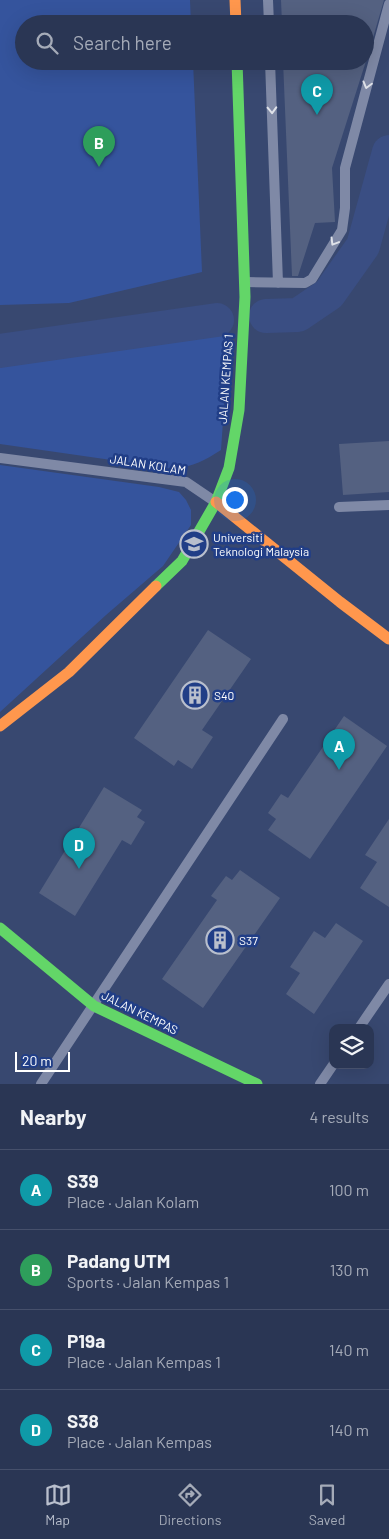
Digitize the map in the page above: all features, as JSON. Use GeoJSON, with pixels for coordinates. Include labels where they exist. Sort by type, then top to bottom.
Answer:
{"type":"FeatureCollection","features":[{"type":"Feature","properties":{"kind":"street"},"geometry":{"type":"LineString","coordinates":[[235,0],[236,15]]}},
{"type":"Feature","properties":{"kind":"street","name":"JALAN KEMPAS 1"},"geometry":{"type":"LineString","coordinates":[[0,726],[69,672],[182,561],[216,502],[229,468],[239,410],[245,282],[237,70]]}},
{"type":"Feature","properties":{"kind":"street","name":"JALAN KOLAM"},"geometry":{"type":"LineString","coordinates":[[216,502],[340,602],[389,638]]}},
{"type":"Feature","properties":{"kind":"street","name":"JALAN KEMPAS"},"geometry":{"type":"LineString","coordinates":[[0,928],[94,1006],[257,1084]]}},
{"type":"Feature","properties":{"kind":"lane"},"geometry":{"type":"LineString","coordinates":[[268,0],[269,15]]}},
{"type":"Feature","properties":{"kind":"lane"},"geometry":{"type":"LineString","coordinates":[[374,59],[389,4]]}},
{"type":"Feature","properties":{"kind":"lane"},"geometry":{"type":"LineString","coordinates":[[270,70],[278,283]]}},
{"type":"Feature","properties":{"kind":"lane"},"geometry":{"type":"LineString","coordinates":[[245,282],[305,283],[312,279],[342,230],[345,208],[344,168],[371,70]]}},
{"type":"Feature","properties":{"kind":"lane","name":"JALAN KOLAM"},"geometry":{"type":"LineString","coordinates":[[0,458],[186,482],[216,502]]}},
{"type":"Feature","properties":{"kind":"lane"},"geometry":{"type":"LineString","coordinates":[[339,507],[389,505]]}},
{"type":"Feature","properties":{"kind":"lane"},"geometry":{"type":"LineString","coordinates":[[41,1084],[283,719]]}},
{"type":"Feature","properties":{"kind":"lane"},"geometry":{"type":"LineString","coordinates":[[362,1024],[389,984]]}},
{"type":"Feature","properties":{"kind":"lane"},"geometry":{"type":"LineString","coordinates":[[320,1084],[330,1069]]}},
{"type":"Feature","properties":{"kind":"shaded area"},"geometry":{"type":"Polygon","coordinates":[[[0,0],[190,0],[191,15],[15,15],[15,70],[193,70],[202,272],[69,303],[0,305],[0,0]]]}},
{"type":"Feature","properties":{"kind":"shaded area"},"geometry":{"type":"Polygon","coordinates":[[[216,327],[229,335],[221,450],[209,457],[193,465],[174,469],[0,444],[0,359],[216,327]]]}},
{"type":"Feature","properties":{"kind":"shaded area"},"geometry":{"type":"Polygon","coordinates":[[[0,465],[159,487],[179,492],[191,510],[191,525],[163,566],[106,615],[0,712],[0,465]]]}},
{"type":"Feature","properties":{"kind":"building"},"geometry":{"type":"Polygon","coordinates":[[[281,0],[384,0],[374,34],[374,15],[282,15],[281,0]]]}},
{"type":"Feature","properties":{"kind":"building"},"geometry":{"type":"Polygon","coordinates":[[[283,70],[363,70],[332,168],[335,222],[315,223],[298,276],[292,276],[283,70]]]}},
{"type":"Feature","properties":{"kind":"building"},"geometry":{"type":"Polygon","coordinates":[[[389,441],[389,492],[343,495],[339,444],[389,441]]]}},
{"type":"Feature","properties":{"kind":"building","name":"S40"},"geometry":{"type":"Polygon","coordinates":[[[208,630],[251,659],[202,730],[213,737],[192,769],[178,760],[174,766],[134,738],[208,630]]]}},
{"type":"Feature","properties":{"kind":"building"},"geometry":{"type":"Polygon","coordinates":[[[344,716],[387,746],[310,859],[268,830],[276,819],[268,813],[281,794],[288,798],[344,716]]]}},
{"type":"Feature","properties":{"kind":"building"},"geometry":{"type":"Polygon","coordinates":[[[104,787],[142,810],[137,817],[145,822],[131,845],[122,840],[75,916],[39,893],[104,787]]]}},
{"type":"Feature","properties":{"kind":"building"},"geometry":{"type":"Polygon","coordinates":[[[389,819],[389,907],[360,888],[377,862],[365,855],[389,819]]]}},
{"type":"Feature","properties":{"kind":"building","name":"S37"},"geometry":{"type":"Polygon","coordinates":[[[240,870],[280,898],[203,1008],[162,979],[217,900],[211,896],[226,876],[232,880],[240,870]]]}},
{"type":"Feature","properties":{"kind":"building"},"geometry":{"type":"Polygon","coordinates":[[[336,923],[363,941],[314,1014],[286,994],[300,973],[290,967],[314,931],[325,938],[336,923]]]}},
{"type":"Feature","properties":{"kind":"waterway"},"geometry":{"type":"LineString","coordinates":[[266,316],[298,315],[329,294],[363,246],[389,152]]}},
{"type":"Feature","properties":{"kind":"waterway"},"geometry":{"type":"LineString","coordinates":[[0,351],[217,320]]}},
{"type":"Feature","properties":{"kind":"traffic: fast"},"geometry":{"type":"LineString","coordinates":[[156,586],[182,561],[216,502],[229,468],[239,410],[245,297],[237,70]]}},
{"type":"Feature","properties":{"kind":"traffic: fast"},"geometry":{"type":"LineString","coordinates":[[0,928],[94,1006],[257,1084]]}},
{"type":"Feature","properties":{"kind":"traffic: slow"},"geometry":{"type":"LineString","coordinates":[[235,0],[236,15]]}},
{"type":"Feature","properties":{"kind":"traffic: slow"},"geometry":{"type":"LineString","coordinates":[[216,502],[389,639]]}},
{"type":"Feature","properties":{"kind":"traffic: slow"},"geometry":{"type":"LineString","coordinates":[[0,726],[69,672],[156,586]]}},
{"type":"Feature","properties":{"kind":"place","name":"P19a"},"geometry":{"type":"Point","coordinates":[317,115]}},
{"type":"Feature","properties":{"kind":"place","name":"Padang UTM"},"geometry":{"type":"Point","coordinates":[99,167]}},
{"type":"Feature","properties":{"kind":"place","name":"Universiti Teknologi Malaysia"},"geometry":{"type":"Point","coordinates":[194,544]}},
{"type":"Feature","properties":{"kind":"place","name":"S40"},"geometry":{"type":"Point","coordinates":[195,695]}},
{"type":"Feature","properties":{"kind":"place","name":"S39"},"geometry":{"type":"Point","coordinates":[339,770]}},
{"type":"Feature","properties":{"kind":"place","name":"S38"},"geometry":{"type":"Point","coordinates":[79,869]}},
{"type":"Feature","properties":{"kind":"place","name":"S37"},"geometry":{"type":"Point","coordinates":[220,940]}}]}
